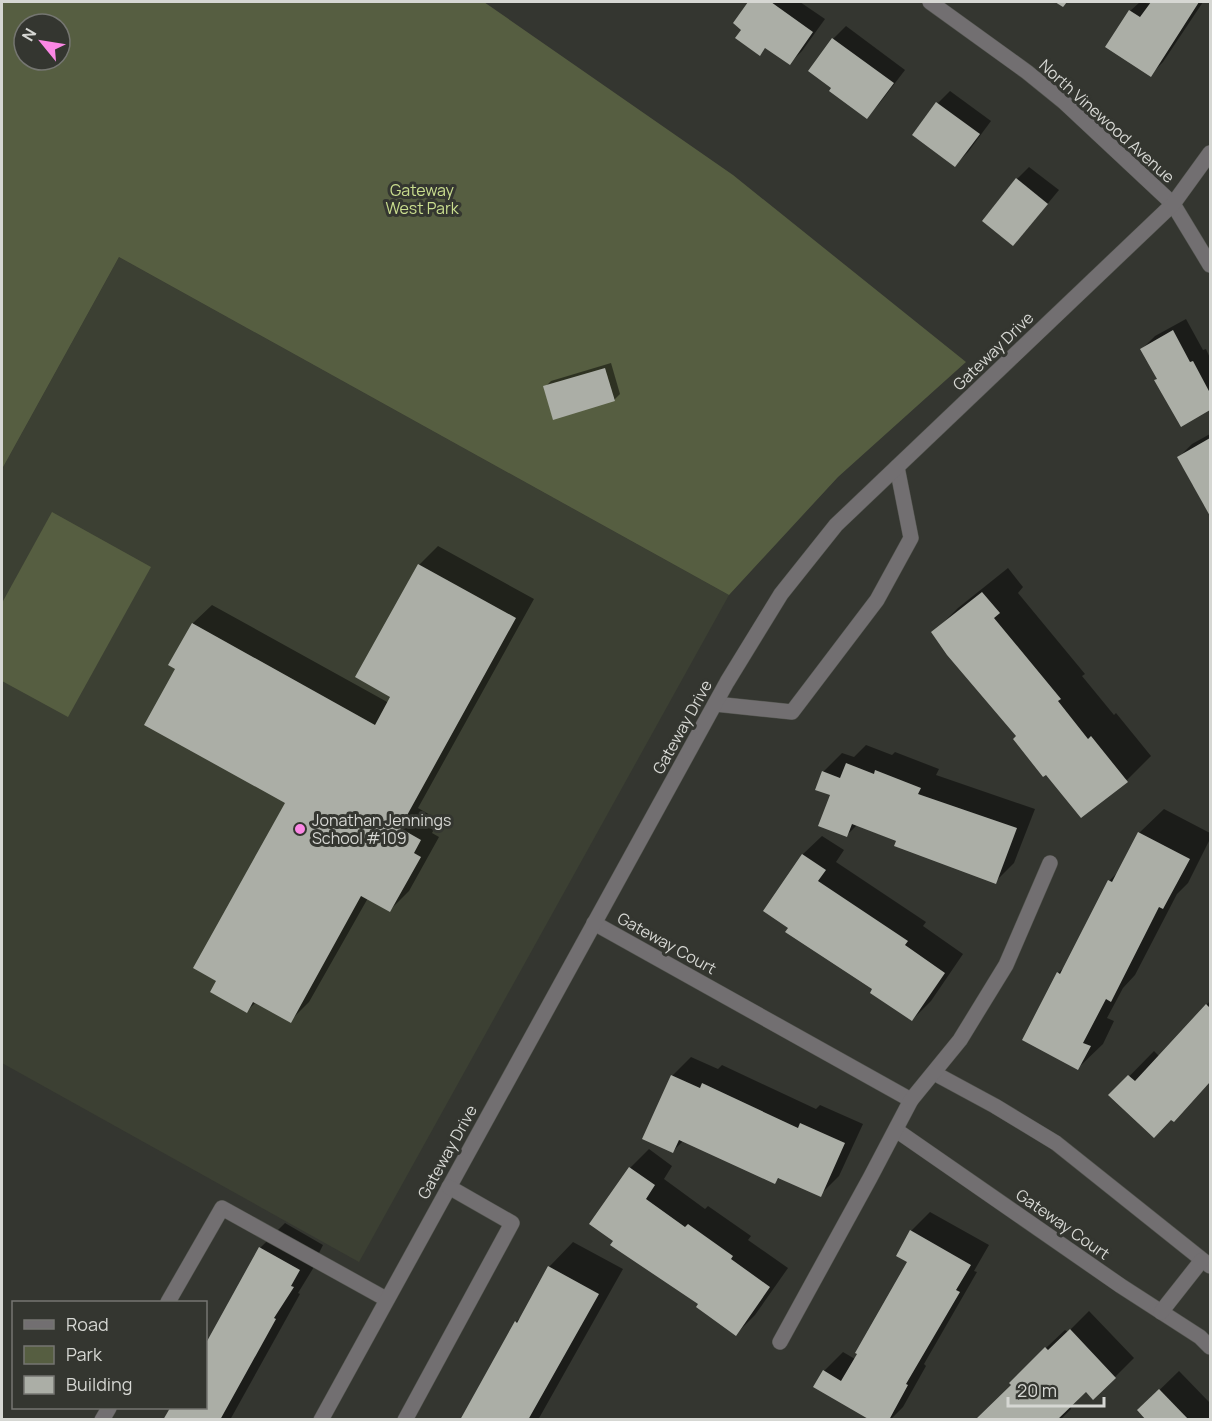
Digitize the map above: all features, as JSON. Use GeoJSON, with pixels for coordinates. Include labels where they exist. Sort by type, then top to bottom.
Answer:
{"type":"FeatureCollection","features":[{"type":"Feature","properties":{"kind":"street","name":"North Vinewood Avenue"},"geometry":{"type":"LineString","coordinates":[[930,2],[1064,102],[1173,204],[1210,265]]}},
{"type":"Feature","properties":{"kind":"street","name":"Gateway Drive"},"geometry":{"type":"LineString","coordinates":[[321,1419],[715,704],[781,594],[836,525],[1173,204],[1210,153]]}},
{"type":"Feature","properties":{"kind":"street"},"geometry":{"type":"LineString","coordinates":[[715,704],[792,712],[877,600],[911,538],[897,467]]}},
{"type":"Feature","properties":{"kind":"street"},"geometry":{"type":"LineString","coordinates":[[780,1342],[911,1100],[960,1040],[1006,965],[1050,863]]}},
{"type":"Feature","properties":{"kind":"street","name":"Gateway Court"},"geometry":{"type":"LineString","coordinates":[[594,923],[911,1100]]}},
{"type":"Feature","properties":{"kind":"street"},"geometry":{"type":"LineString","coordinates":[[934,1073],[996,1106],[1056,1143],[1206,1263],[1161,1312]]}},
{"type":"Feature","properties":{"kind":"street","name":"Gateway Court"},"geometry":{"type":"LineString","coordinates":[[896,1130],[1200,1337],[1210,1347]]}},
{"type":"Feature","properties":{"kind":"street"},"geometry":{"type":"LineString","coordinates":[[405,1419],[512,1223],[449,1187]]}},
{"type":"Feature","properties":{"kind":"street"},"geometry":{"type":"LineString","coordinates":[[169,1301],[222,1208],[386,1299]]}},
{"type":"Feature","properties":{"kind":"shaded area","name":"Jonathan Jennings School #109"},"geometry":{"type":"Polygon","coordinates":[[[119,257],[729,595],[359,1262],[2,1063],[2,469],[119,257]]]}},
{"type":"Feature","properties":{"kind":"green space","name":"Gateway West Park"},"geometry":{"type":"Polygon","coordinates":[[[2,2],[484,2],[733,175],[966,362],[838,477],[729,595],[119,257],[2,469],[2,2]]]}},
{"type":"Feature","properties":{"kind":"green space"},"geometry":{"type":"Polygon","coordinates":[[[52,512],[151,567],[68,717],[2,681],[2,603],[52,512]]]}},
{"type":"Feature","properties":{"kind":"building"},"geometry":{"type":"Polygon","coordinates":[[[748,2],[771,2],[813,32],[790,65],[765,48],[760,56],[735,38],[741,30],[733,23],[748,2]]]}},
{"type":"Feature","properties":{"kind":"building"},"geometry":{"type":"Polygon","coordinates":[[[1055,2],[1067,2],[1063,7],[1055,2]]]}},
{"type":"Feature","properties":{"kind":"building"},"geometry":{"type":"Polygon","coordinates":[[[1151,2],[1199,2],[1151,77],[1105,47],[1129,10],[1140,17],[1151,2]]]}},
{"type":"Feature","properties":{"kind":"building"},"geometry":{"type":"Polygon","coordinates":[[[832,38],[894,83],[867,119],[829,91],[831,88],[808,71],[832,38]]]}},
{"type":"Feature","properties":{"kind":"building"},"geometry":{"type":"Polygon","coordinates":[[[936,102],[980,134],[955,167],[912,135],[936,102]]]}},
{"type":"Feature","properties":{"kind":"building"},"geometry":{"type":"Polygon","coordinates":[[[1016,178],[1048,204],[1013,246],[982,221],[1016,178]]]}},
{"type":"Feature","properties":{"kind":"building"},"geometry":{"type":"Polygon","coordinates":[[[1173,330],[1210,393],[1210,410],[1181,427],[1154,380],[1157,379],[1140,349],[1173,330]]]}},
{"type":"Feature","properties":{"kind":"building"},"geometry":{"type":"Polygon","coordinates":[[[605,368],[615,401],[553,420],[543,386],[605,368]]]}},
{"type":"Feature","properties":{"kind":"building"},"geometry":{"type":"Polygon","coordinates":[[[1210,438],[1210,516],[1177,457],[1210,438]]]}},
{"type":"Feature","properties":{"kind":"building"},"geometry":{"type":"Polygon","coordinates":[[[418,564],[516,618],[400,828],[421,840],[414,853],[421,857],[390,912],[361,896],[291,1023],[253,1002],[247,1013],[210,992],[216,981],[193,968],[285,803],[144,725],[175,669],[168,665],[192,623],[375,725],[390,697],[355,677],[418,564]]]}},
{"type":"Feature","properties":{"kind":"building"},"geometry":{"type":"Polygon","coordinates":[[[982,592],[1000,613],[994,618],[1061,699],[1058,701],[1088,739],[1091,736],[1128,782],[1081,818],[1046,775],[1043,777],[1013,739],[1016,736],[947,655],[931,632],[982,592]]]}},
{"type":"Feature","properties":{"kind":"building"},"geometry":{"type":"Polygon","coordinates":[[[846,763],[874,774],[875,770],[921,788],[918,794],[1017,828],[996,884],[894,846],[896,841],[852,824],[847,837],[818,826],[830,795],[815,790],[822,771],[840,778],[846,763]]]}},
{"type":"Feature","properties":{"kind":"building"},"geometry":{"type":"Polygon","coordinates":[[[1138,832],[1190,859],[1163,909],[1159,907],[1111,1002],[1106,999],[1083,1043],[1091,1046],[1078,1070],[1022,1040],[1057,972],[1060,974],[1108,880],[1112,882],[1138,832]]]}},
{"type":"Feature","properties":{"kind":"building"},"geometry":{"type":"Polygon","coordinates":[[[802,854],[826,870],[818,881],[908,941],[905,945],[945,973],[912,1021],[870,993],[872,989],[785,932],[788,928],[763,911],[802,854]]]}},
{"type":"Feature","properties":{"kind":"building"},"geometry":{"type":"Polygon","coordinates":[[[1206,1004],[1209,1007],[1210,1004],[1210,1082],[1174,1122],[1171,1120],[1154,1138],[1108,1095],[1128,1075],[1135,1081],[1206,1004]]]}},
{"type":"Feature","properties":{"kind":"building"},"geometry":{"type":"Polygon","coordinates":[[[671,1075],[700,1088],[702,1083],[798,1128],[800,1123],[845,1143],[821,1197],[778,1178],[775,1184],[679,1140],[673,1153],[642,1139],[671,1075]]]}},
{"type":"Feature","properties":{"kind":"building"},"geometry":{"type":"Polygon","coordinates":[[[629,1167],[655,1185],[646,1199],[685,1227],[688,1224],[733,1256],[731,1259],[770,1287],[736,1336],[696,1307],[698,1304],[610,1245],[613,1241],[589,1224],[629,1167]]]}},
{"type":"Feature","properties":{"kind":"building"},"geometry":{"type":"Polygon","coordinates":[[[910,1230],[971,1265],[956,1290],[960,1292],[906,1384],[908,1385],[889,1420],[870,1420],[813,1387],[823,1370],[841,1381],[907,1262],[896,1256],[910,1230]]]}},
{"type":"Feature","properties":{"kind":"building"},"geometry":{"type":"Polygon","coordinates":[[[259,1247],[300,1270],[291,1286],[294,1287],[274,1318],[276,1319],[220,1420],[163,1420],[169,1409],[207,1409],[207,1341],[259,1247]]]}},
{"type":"Feature","properties":{"kind":"building"},"geometry":{"type":"Polygon","coordinates":[[[548,1266],[599,1294],[528,1420],[460,1420],[515,1321],[517,1323],[548,1266]]]}},
{"type":"Feature","properties":{"kind":"building"},"geometry":{"type":"Polygon","coordinates":[[[1070,1329],[1116,1378],[1093,1400],[1086,1392],[1057,1420],[975,1420],[1045,1347],[1048,1350],[1070,1329]]]}},
{"type":"Feature","properties":{"kind":"building"},"geometry":{"type":"Polygon","coordinates":[[[1159,1389],[1189,1420],[1146,1420],[1137,1410],[1159,1389]]]}},
{"type":"Feature","properties":{"kind":"place","name":"Jonathan Jennings School #109"},"geometry":{"type":"Point","coordinates":[300,829]}}]}
